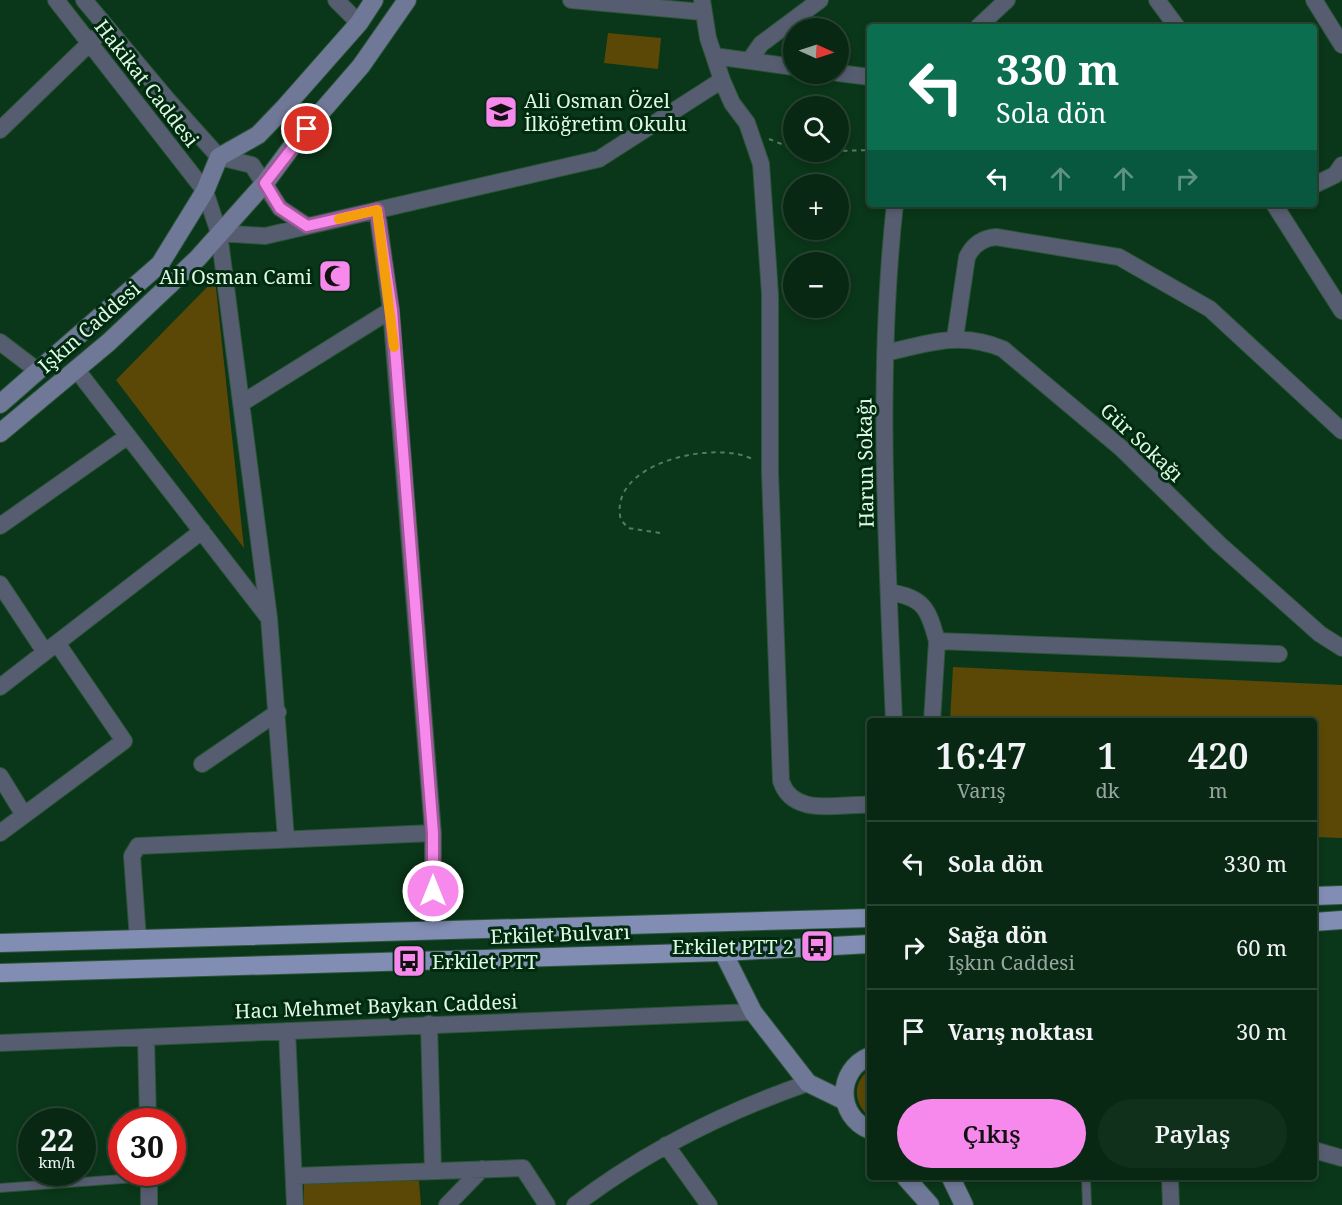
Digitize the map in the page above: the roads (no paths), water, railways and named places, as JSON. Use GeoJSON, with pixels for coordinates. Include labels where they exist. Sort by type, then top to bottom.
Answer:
{"type":"FeatureCollection","features":[{"type":"Feature","properties":{"kind":"main road"},"geometry":{"type":"LineString","coordinates":[[1317,896],[1342,895]]}},
{"type":"Feature","properties":{"kind":"main road","name":"Erkilet Bulvarı"},"geometry":{"type":"LineString","coordinates":[[0,943],[867,918]]}},
{"type":"Feature","properties":{"kind":"main road"},"geometry":{"type":"LineString","coordinates":[[1317,922],[1342,920]]}},
{"type":"Feature","properties":{"kind":"main road"},"geometry":{"type":"LineString","coordinates":[[721,921],[723,952]]}},
{"type":"Feature","properties":{"kind":"main road","name":"Erkilet Bulvarı"},"geometry":{"type":"LineString","coordinates":[[0,973],[723,952],[867,944]]}},
{"type":"Feature","properties":{"kind":"street","name":"Hakikat Caddesi"},"geometry":{"type":"LineString","coordinates":[[56,0],[205,191],[219,233],[269,618],[286,839]]}},
{"type":"Feature","properties":{"kind":"street","name":"Hakikat Caddesi"},"geometry":{"type":"LineString","coordinates":[[84,0],[219,157]]}},
{"type":"Feature","properties":{"kind":"street"},"geometry":{"type":"LineString","coordinates":[[336,0],[359,23]]}},
{"type":"Feature","properties":{"kind":"street"},"geometry":{"type":"LineString","coordinates":[[219,157],[258,135],[359,23],[374,0]]}},
{"type":"Feature","properties":{"kind":"street","name":"Işkın Caddesi"},"geometry":{"type":"LineString","coordinates":[[0,433],[159,297],[198,258],[265,183],[296,141],[361,66],[407,0]]}},
{"type":"Feature","properties":{"kind":"street"},"geometry":{"type":"LineString","coordinates":[[571,0],[703,6],[722,80],[732,103],[747,123],[761,164],[770,294],[770,472],[782,780],[787,793],[802,805],[867,805]]}},
{"type":"Feature","properties":{"kind":"street"},"geometry":{"type":"LineString","coordinates":[[750,61],[760,44],[820,0]]}},
{"type":"Feature","properties":{"kind":"street"},"geometry":{"type":"LineString","coordinates":[[981,24],[1007,0]]}},
{"type":"Feature","properties":{"kind":"street"},"geometry":{"type":"LineString","coordinates":[[1156,0],[1175,24]]}},
{"type":"Feature","properties":{"kind":"street"},"geometry":{"type":"LineString","coordinates":[[1314,0],[1342,45]]}},
{"type":"Feature","properties":{"kind":"street"},"geometry":{"type":"LineString","coordinates":[[0,130],[106,27]]}},
{"type":"Feature","properties":{"kind":"street"},"geometry":{"type":"LineString","coordinates":[[714,56],[783,66]]}},
{"type":"Feature","properties":{"kind":"street"},"geometry":{"type":"LineString","coordinates":[[849,74],[867,77]]}},
{"type":"Feature","properties":{"kind":"street"},"geometry":{"type":"LineString","coordinates":[[219,233],[265,236],[598,159],[722,80]]}},
{"type":"Feature","properties":{"kind":"street"},"geometry":{"type":"LineString","coordinates":[[219,157],[252,165],[280,208],[307,226]]}},
{"type":"Feature","properties":{"kind":"street","name":"Işkın Caddesi"},"geometry":{"type":"LineString","coordinates":[[0,404],[160,264],[205,191],[219,157]]}},
{"type":"Feature","properties":{"kind":"street"},"geometry":{"type":"LineString","coordinates":[[1317,184],[1335,175],[1342,165]]}},
{"type":"Feature","properties":{"kind":"street","name":"Harun Sokağı"},"geometry":{"type":"LineString","coordinates":[[894,718],[889,592],[886,281],[895,207]]}},
{"type":"Feature","properties":{"kind":"street"},"geometry":{"type":"LineString","coordinates":[[1276,207],[1342,311]]}},
{"type":"Feature","properties":{"kind":"street"},"geometry":{"type":"LineString","coordinates":[[377,210],[392,310],[433,833],[433,931]]}},
{"type":"Feature","properties":{"kind":"street"},"geometry":{"type":"LineString","coordinates":[[955,338],[967,257],[974,246],[984,240],[996,237],[1119,257],[1210,309],[1342,431]]}},
{"type":"Feature","properties":{"kind":"street"},"geometry":{"type":"LineString","coordinates":[[242,403],[392,310]]}},
{"type":"Feature","properties":{"kind":"street","name":"Gür Sokağı"},"geometry":{"type":"LineString","coordinates":[[886,353],[926,342],[955,338],[981,341],[1003,349],[1121,448],[1220,544],[1320,634],[1342,648]]}},
{"type":"Feature","properties":{"kind":"street"},"geometry":{"type":"LineString","coordinates":[[0,342],[38,371]]}},
{"type":"Feature","properties":{"kind":"street"},"geometry":{"type":"LineString","coordinates":[[76,369],[269,618]]}},
{"type":"Feature","properties":{"kind":"street"},"geometry":{"type":"LineString","coordinates":[[0,526],[128,436]]}},
{"type":"Feature","properties":{"kind":"street"},"geometry":{"type":"LineString","coordinates":[[0,687],[202,531]]}},
{"type":"Feature","properties":{"kind":"street"},"geometry":{"type":"LineString","coordinates":[[0,584],[124,741],[0,833]]}},
{"type":"Feature","properties":{"kind":"street"},"geometry":{"type":"LineString","coordinates":[[889,592],[911,597],[926,608],[937,641],[933,718]]}},
{"type":"Feature","properties":{"kind":"street"},"geometry":{"type":"LineString","coordinates":[[937,641],[1279,654]]}},
{"type":"Feature","properties":{"kind":"street"},"geometry":{"type":"LineString","coordinates":[[202,764],[278,712]]}},
{"type":"Feature","properties":{"kind":"street"},"geometry":{"type":"LineString","coordinates":[[0,776],[24,815]]}},
{"type":"Feature","properties":{"kind":"street"},"geometry":{"type":"LineString","coordinates":[[138,939],[132,856],[138,846],[433,833]]}},
{"type":"Feature","properties":{"kind":"street"},"geometry":{"type":"LineString","coordinates":[[723,952],[753,1012],[808,1083],[845,1101]]}},
{"type":"Feature","properties":{"kind":"street","name":"Hacı Mehmet Baykan Caddesi"},"geometry":{"type":"LineString","coordinates":[[0,1043],[753,1012]]}},
{"type":"Feature","properties":{"kind":"street"},"geometry":{"type":"LineString","coordinates":[[429,1024],[433,1171]]}},
{"type":"Feature","properties":{"kind":"street"},"geometry":{"type":"LineString","coordinates":[[287,1031],[295,1205]]}},
{"type":"Feature","properties":{"kind":"street"},"geometry":{"type":"LineString","coordinates":[[146,1037],[147,1108]]}},
{"type":"Feature","properties":{"kind":"street"},"geometry":{"type":"LineString","coordinates":[[867,1058],[857,1063],[848,1076],[844,1091],[845,1101],[854,1120],[867,1130]]}},
{"type":"Feature","properties":{"kind":"street"},"geometry":{"type":"LineString","coordinates":[[575,1205],[620,1172],[666,1145],[728,1114],[808,1083]]}},
{"type":"Feature","properties":{"kind":"street"},"geometry":{"type":"LineString","coordinates":[[666,1145],[709,1205]]}},
{"type":"Feature","properties":{"kind":"street"},"geometry":{"type":"LineString","coordinates":[[1317,1151],[1342,1158]]}},
{"type":"Feature","properties":{"kind":"street"},"geometry":{"type":"LineString","coordinates":[[294,1176],[523,1168],[547,1205]]}},
{"type":"Feature","properties":{"kind":"street"},"geometry":{"type":"LineString","coordinates":[[447,1205],[482,1169]]}},
{"type":"Feature","properties":{"kind":"street"},"geometry":{"type":"LineString","coordinates":[[908,1180],[930,1205]]}},
{"type":"Feature","properties":{"kind":"street"},"geometry":{"type":"LineString","coordinates":[[952,1180],[964,1205]]}},
{"type":"Feature","properties":{"kind":"street"},"geometry":{"type":"LineString","coordinates":[[1170,1180],[1171,1205]]}},
{"type":"Feature","properties":{"kind":"street"},"geometry":{"type":"LineString","coordinates":[[149,1186],[149,1205]]}},
{"type":"Feature","properties":{"kind":"lane"},"geometry":{"type":"LineString","coordinates":[[0,1188],[108,1179]]}},
{"type":"Feature","properties":{"kind":"lane"},"geometry":{"type":"LineString","coordinates":[[1086,1180],[1087,1205]]}},
{"type":"Feature","properties":{"kind":"place","name":"Ali Osman Özel İlköğretim Okulu"},"geometry":{"type":"Point","coordinates":[501,112]}},
{"type":"Feature","properties":{"kind":"place","name":"Ali Osman Cami"},"geometry":{"type":"Point","coordinates":[335,276]}},
{"type":"Feature","properties":{"kind":"place","name":"Erkilet PTT 2"},"geometry":{"type":"Point","coordinates":[817,946]}},
{"type":"Feature","properties":{"kind":"place","name":"Erkilet PTT"},"geometry":{"type":"Point","coordinates":[409,961]}}]}
